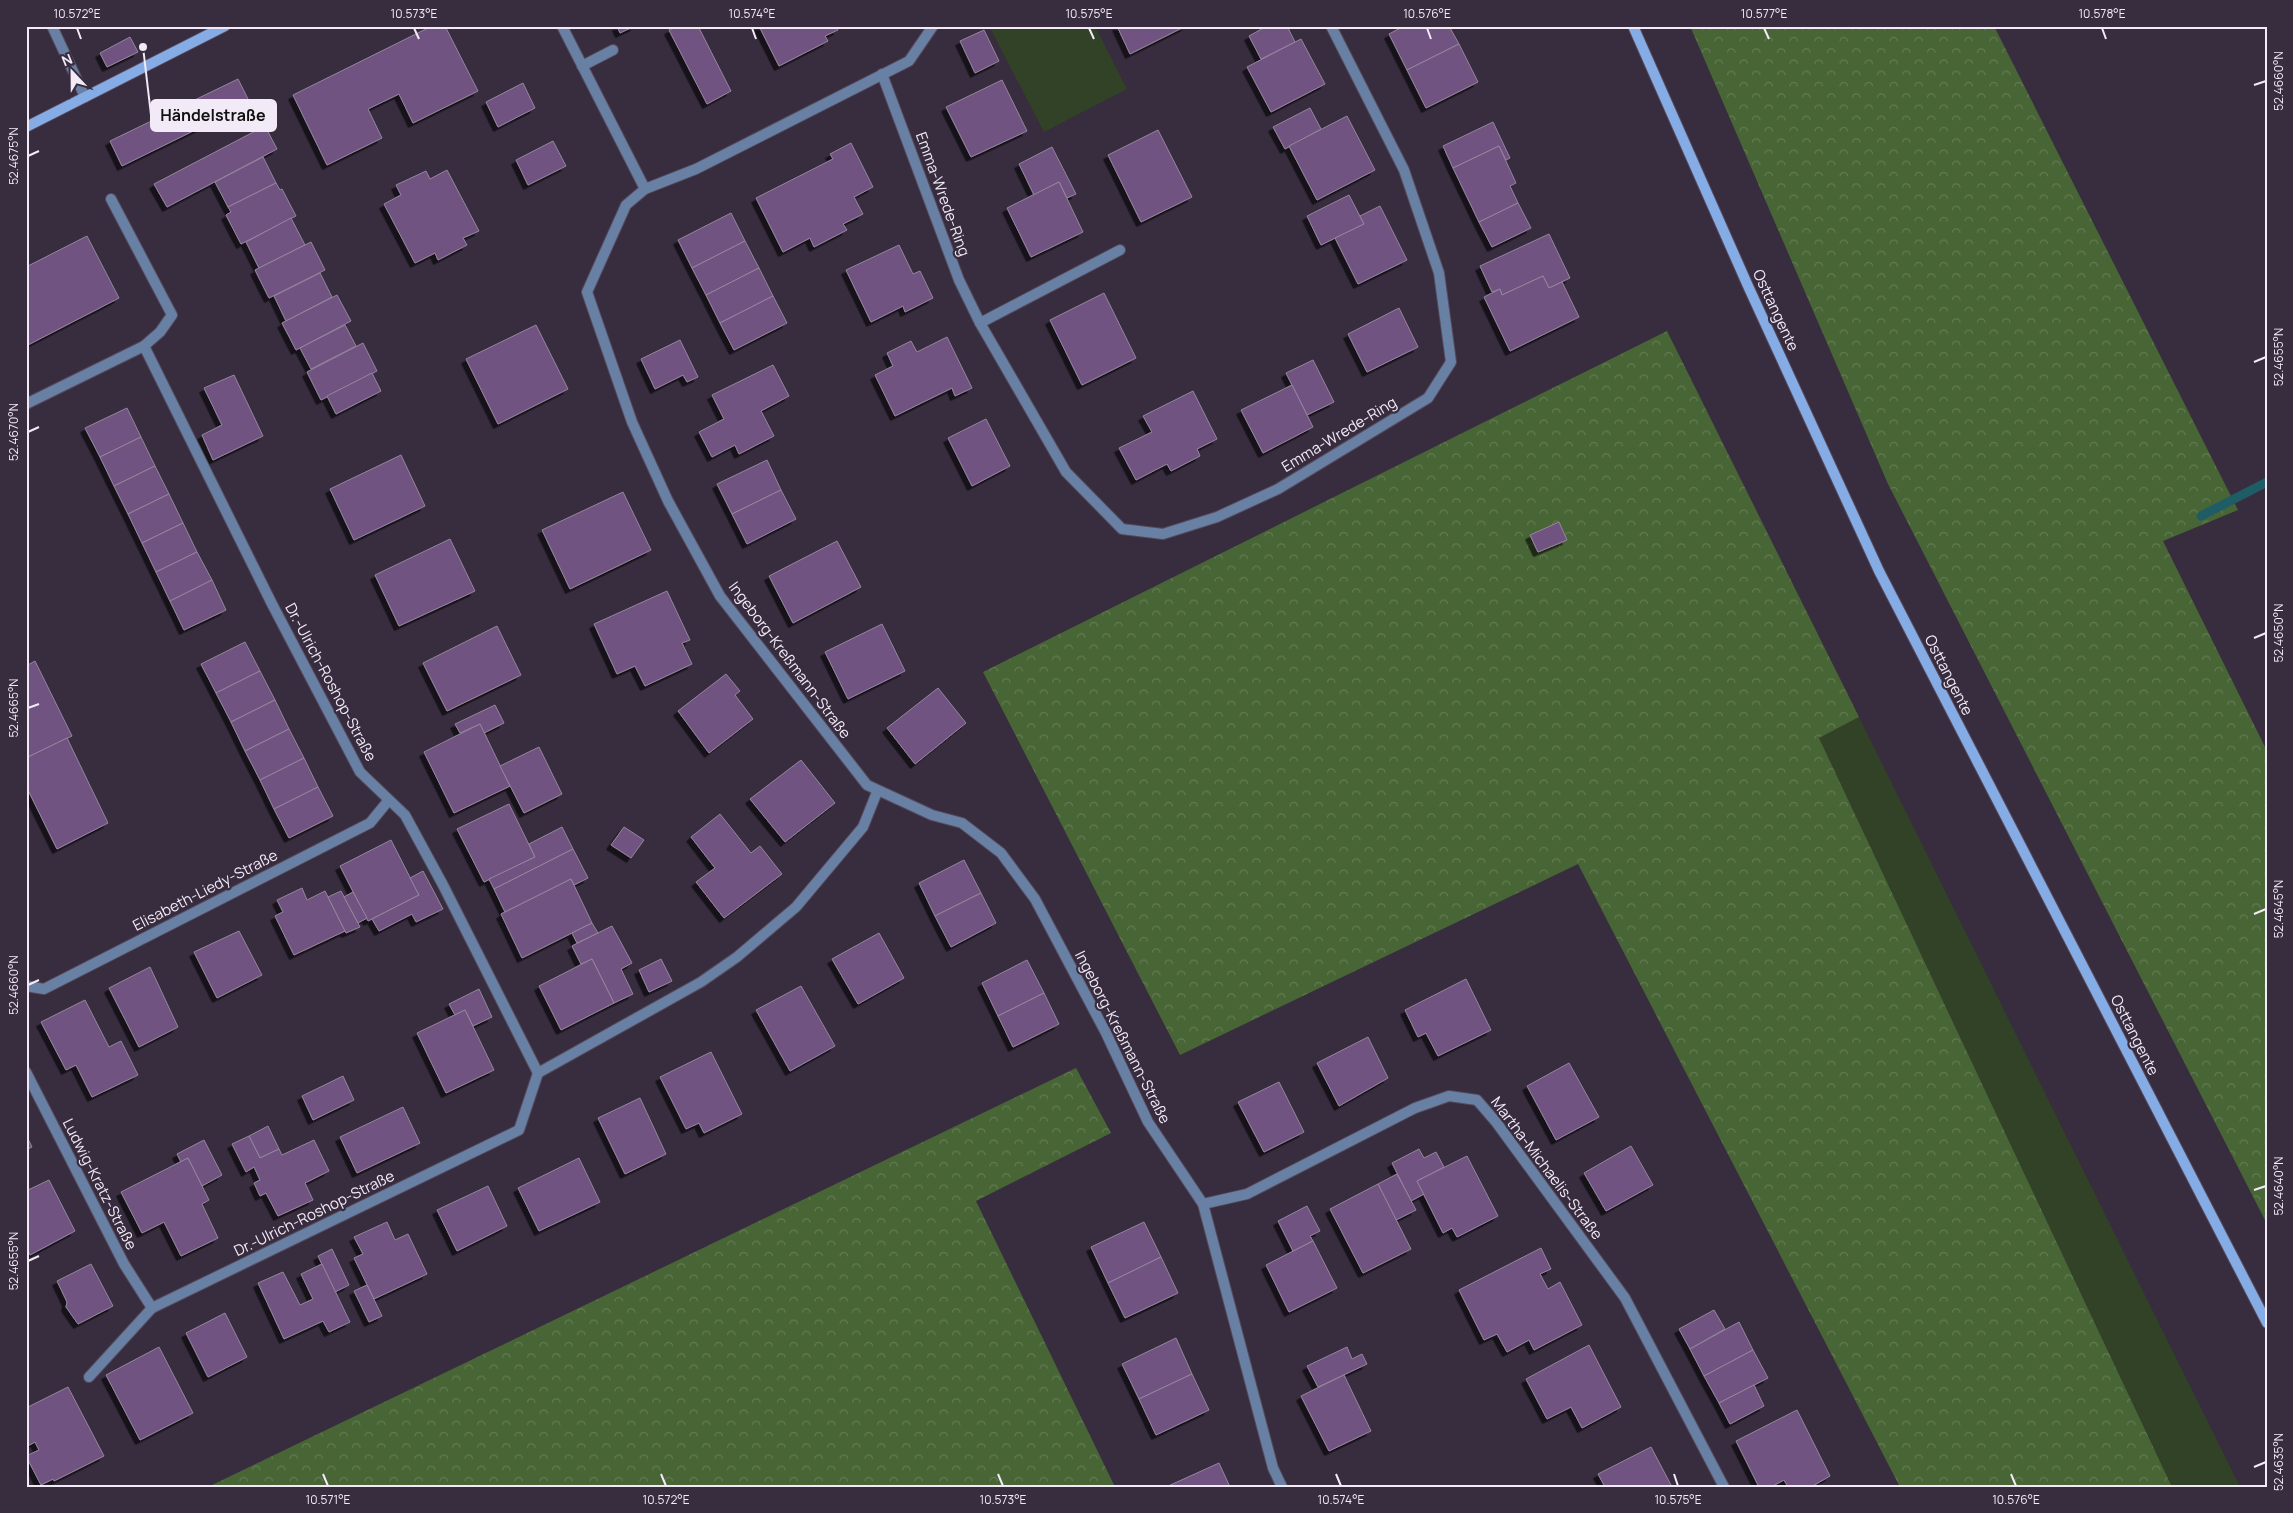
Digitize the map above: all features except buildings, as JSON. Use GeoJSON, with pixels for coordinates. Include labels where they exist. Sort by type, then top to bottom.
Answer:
{"type":"FeatureCollection","features":[{"type":"Feature","properties":{"kind":"main road"},"geometry":{"type":"LineString","coordinates":[[26,127],[225,26]]}},
{"type":"Feature","properties":{"kind":"main road","name":"Osttangente"},"geometry":{"type":"LineString","coordinates":[[1633,26],[1752,295],[1879,570],[2267,1323]]}},
{"type":"Feature","properties":{"kind":"street"},"geometry":{"type":"LineString","coordinates":[[52,26],[85,97]]}},
{"type":"Feature","properties":{"kind":"street"},"geometry":{"type":"LineString","coordinates":[[562,26],[645,189],[696,169],[909,61],[933,26]]}},
{"type":"Feature","properties":{"kind":"street","name":"Emma-Wrede-Ring"},"geometry":{"type":"LineString","coordinates":[[882,74],[960,280],[980,322],[1066,472],[1122,529],[1164,534],[1217,517],[1278,489],[1428,398],[1451,362],[1439,273],[1404,170],[1331,26]]}},
{"type":"Feature","properties":{"kind":"street"},"geometry":{"type":"LineString","coordinates":[[582,66],[613,50]]}},
{"type":"Feature","properties":{"kind":"street","name":"Ingeborg-Kreßmann-Straße"},"geometry":{"type":"LineString","coordinates":[[645,189],[626,205],[587,292],[632,422],[668,501],[720,596],[862,778],[877,792],[932,815],[962,823],[1001,853],[1035,899],[1106,1033],[1148,1122],[1203,1204],[1273,1468],[1282,1487]]}},
{"type":"Feature","properties":{"kind":"street"},"geometry":{"type":"LineString","coordinates":[[26,404],[144,346],[160,332],[172,315],[111,199]]}},
{"type":"Feature","properties":{"kind":"street"},"geometry":{"type":"LineString","coordinates":[[980,322],[1120,250]]}},
{"type":"Feature","properties":{"kind":"street","name":"Dr.-Ulrich-Roshop-Straße"},"geometry":{"type":"LineString","coordinates":[[89,1377],[152,1308],[519,1130],[538,1073],[405,815],[388,801],[360,772],[272,604],[144,346]]}},
{"type":"Feature","properties":{"kind":"street"},"geometry":{"type":"LineString","coordinates":[[538,1073],[701,982],[737,957],[796,907],[863,827],[877,792]]}},
{"type":"Feature","properties":{"kind":"street","name":"Elisabeth-Liedy-Straße"},"geometry":{"type":"LineString","coordinates":[[26,986],[44,989],[370,823],[388,801]]}},
{"type":"Feature","properties":{"kind":"street","name":"Ludwig-Kratz-Straße"},"geometry":{"type":"LineString","coordinates":[[26,1072],[124,1264],[152,1308]]}},
{"type":"Feature","properties":{"kind":"street","name":"Martha-Michaelis-Straße"},"geometry":{"type":"LineString","coordinates":[[1203,1204],[1246,1194],[1415,1108],[1449,1096],[1477,1100],[1496,1122],[1625,1298],[1724,1487]]}},
{"type":"Feature","properties":{"kind":"green space"},"geometry":{"type":"Polygon","coordinates":[[[989,26],[1095,26],[1127,89],[1044,132],[989,26]]]}},
{"type":"Feature","properties":{"kind":"green space"},"geometry":{"type":"Polygon","coordinates":[[[1690,26],[1994,26],[2238,510],[2163,541],[2267,751],[2267,1224],[1888,484],[1690,26]]]}},
{"type":"Feature","properties":{"kind":"green space"},"geometry":{"type":"Polygon","coordinates":[[[1667,331],[1859,717],[1819,738],[2172,1487],[1900,1487],[1578,864],[1180,1055],[983,672],[1667,331]]]}},
{"type":"Feature","properties":{"kind":"green space"},"geometry":{"type":"Polygon","coordinates":[[[1859,717],[2240,1487],[2172,1487],[1819,738],[1859,717]]]}},
{"type":"Feature","properties":{"kind":"green space"},"geometry":{"type":"Polygon","coordinates":[[[1076,1068],[1111,1133],[976,1201],[1115,1487],[208,1487],[1076,1068]]]}},
{"type":"Feature","properties":{"kind":"waterway"},"geometry":{"type":"LineString","coordinates":[[2201,516],[2267,482]]}},
{"type":"Feature","properties":{"kind":"place","name":"Händelstraße"},"geometry":{"type":"Point","coordinates":[143,47]}}]}
